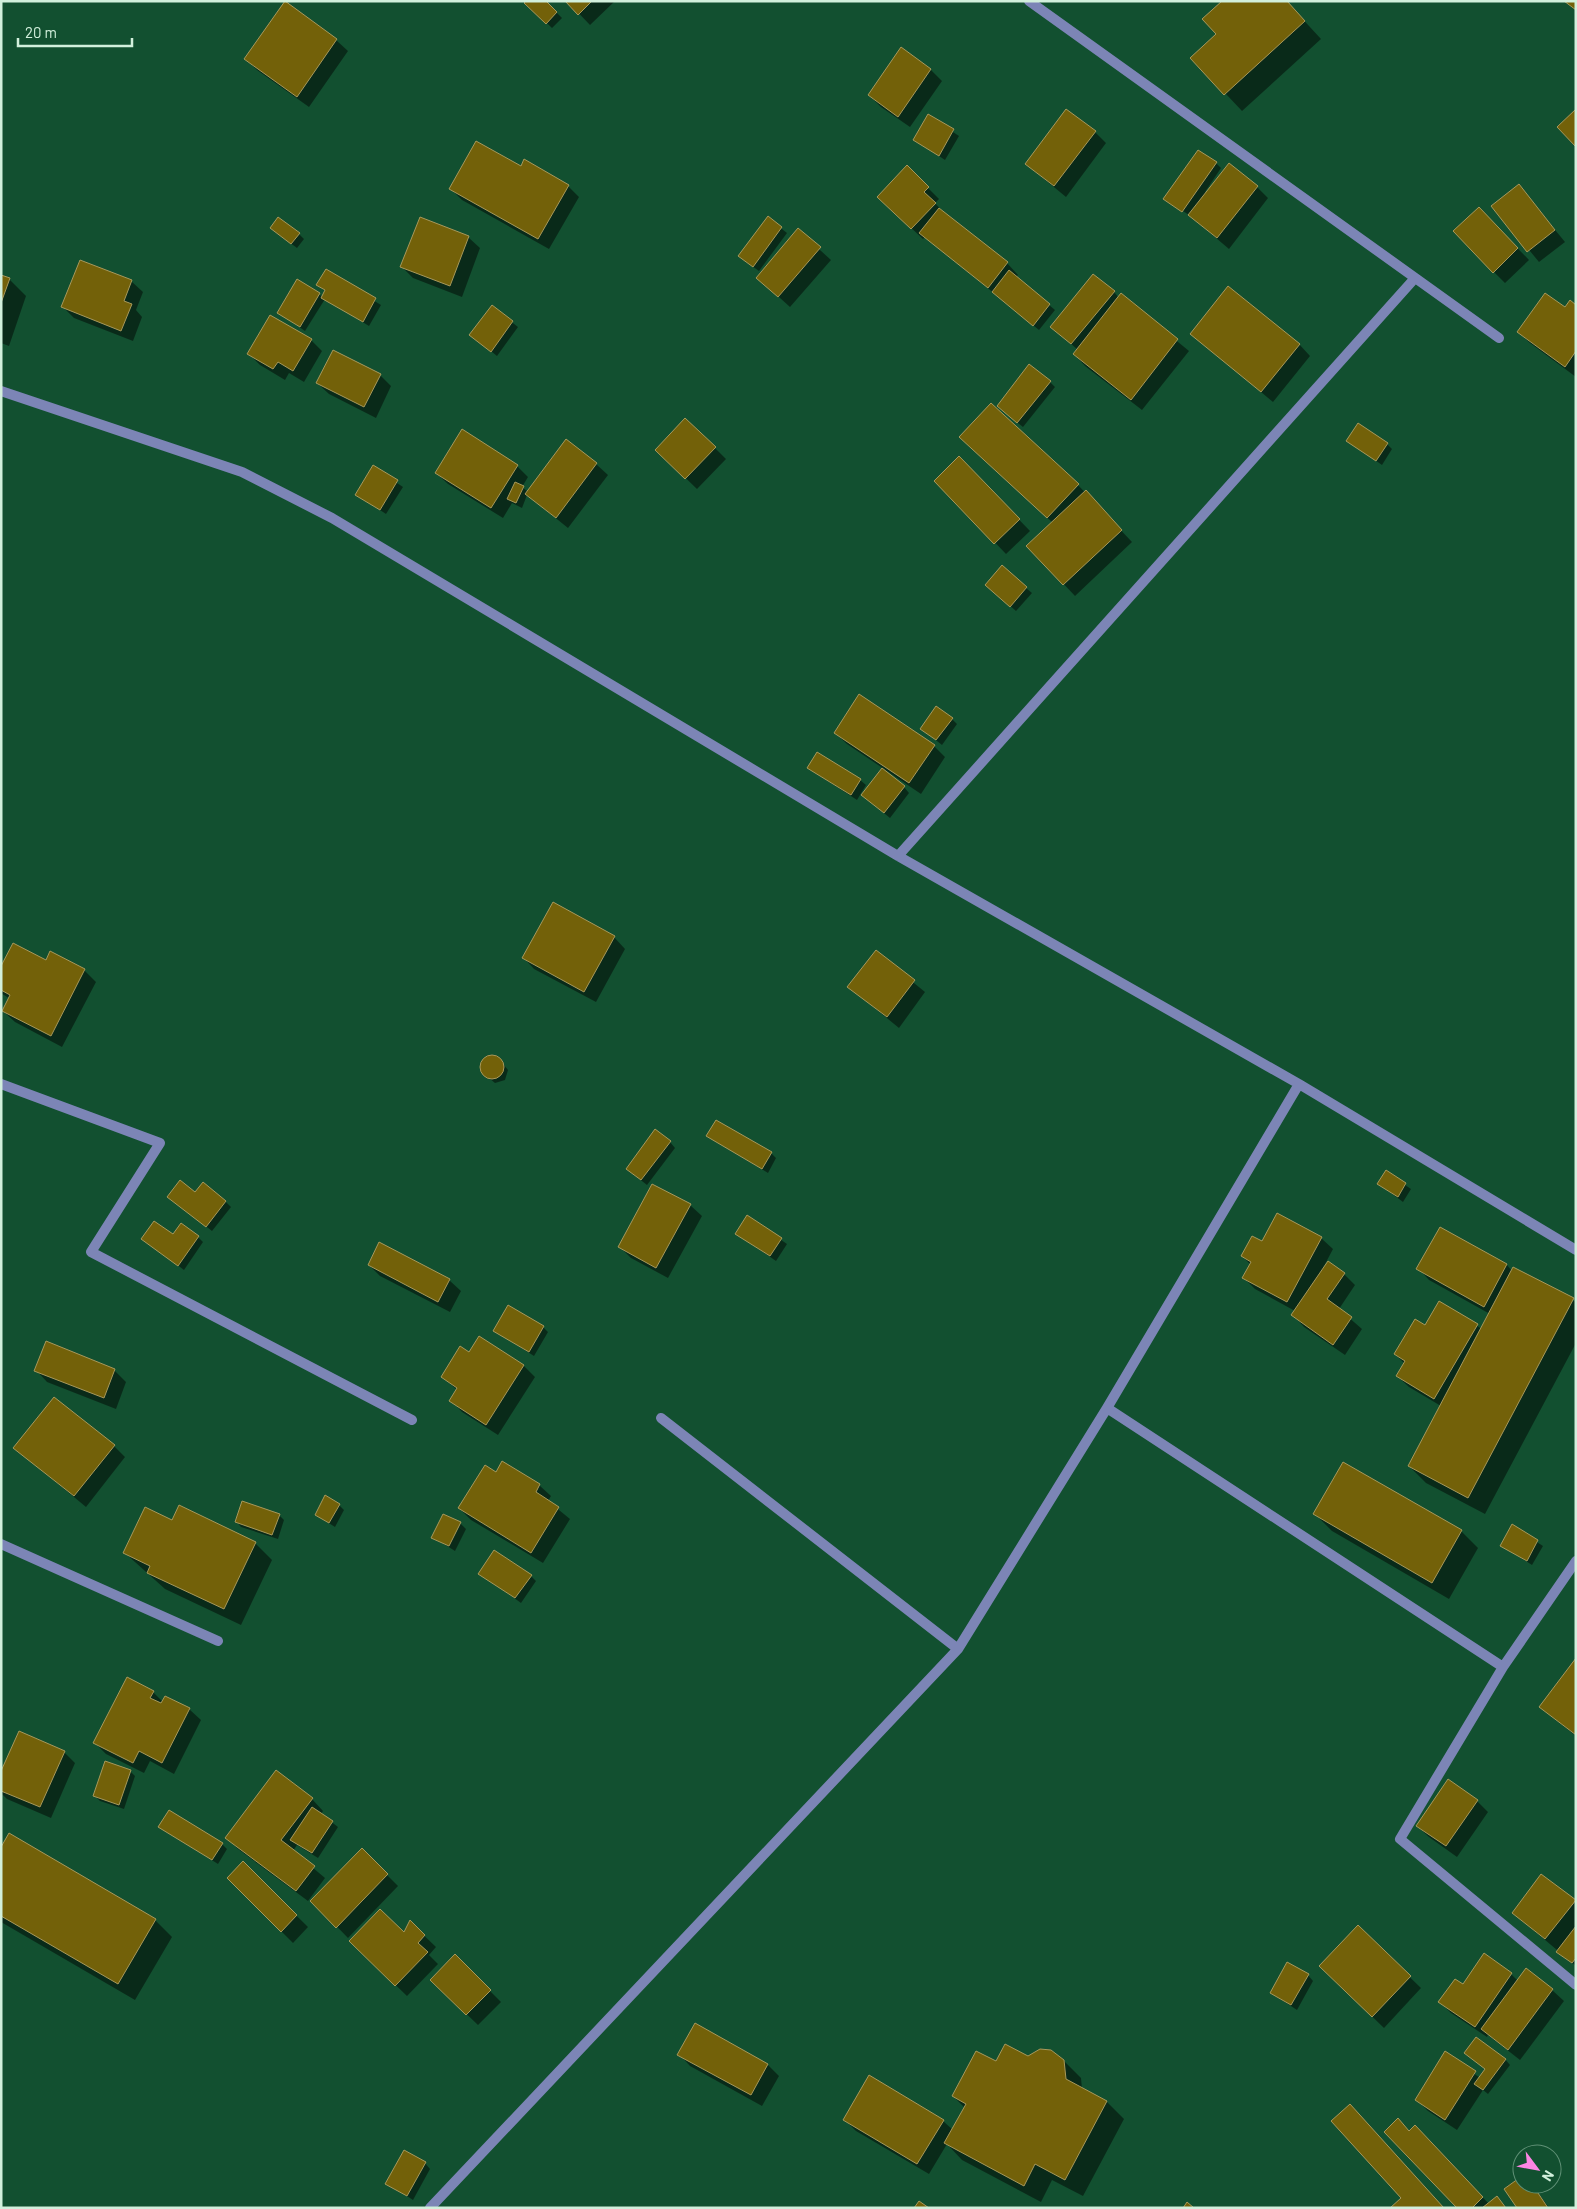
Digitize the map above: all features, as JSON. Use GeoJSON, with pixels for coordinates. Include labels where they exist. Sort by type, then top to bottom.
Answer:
{"type":"FeatureCollection","features":[{"type":"Feature","properties":{"kind":"street"},"geometry":{"type":"LineString","coordinates":[[1029,1],[1499,338]]}},
{"type":"Feature","properties":{"kind":"street"},"geometry":{"type":"LineString","coordinates":[[898,856],[1416,278]]}},
{"type":"Feature","properties":{"kind":"street"},"geometry":{"type":"LineString","coordinates":[[1,391],[242,472],[332,518],[898,856],[1298,1084],[1576,1250]]}},
{"type":"Feature","properties":{"kind":"street"},"geometry":{"type":"LineString","coordinates":[[1,1084],[160,1142],[91,1252],[412,1420]]}},
{"type":"Feature","properties":{"kind":"street"},"geometry":{"type":"LineString","coordinates":[[430,2208],[958,1649],[1107,1408],[1298,1084]]}},
{"type":"Feature","properties":{"kind":"street"},"geometry":{"type":"LineString","coordinates":[[1107,1408],[1503,1667]]}},
{"type":"Feature","properties":{"kind":"street"},"geometry":{"type":"LineString","coordinates":[[661,1418],[958,1649]]}},
{"type":"Feature","properties":{"kind":"street"},"geometry":{"type":"LineString","coordinates":[[1,1544],[218,1641]]}},
{"type":"Feature","properties":{"kind":"street"},"geometry":{"type":"LineString","coordinates":[[1576,1561],[1503,1667],[1400,1839],[1576,1985]]}},
{"type":"Feature","properties":{"kind":"building"},"geometry":{"type":"Polygon","coordinates":[[[285,1],[337,39],[297,97],[244,59],[285,1]]]}},
{"type":"Feature","properties":{"kind":"building"},"geometry":{"type":"Polygon","coordinates":[[[526,1],[546,1],[557,12],[546,24],[524,3],[526,1]]]}},
{"type":"Feature","properties":{"kind":"building"},"geometry":{"type":"Polygon","coordinates":[[[565,1],[592,1],[578,15],[565,1]]]}},
{"type":"Feature","properties":{"kind":"building"},"geometry":{"type":"Polygon","coordinates":[[[1222,1],[1287,1],[1305,21],[1224,95],[1190,58],[1216,34],[1202,19],[1222,1]]]}},
{"type":"Feature","properties":{"kind":"building"},"geometry":{"type":"Polygon","coordinates":[[[1564,1],[1576,1],[1576,10],[1564,1]]]}},
{"type":"Feature","properties":{"kind":"building"},"geometry":{"type":"Polygon","coordinates":[[[901,47],[931,69],[898,117],[868,95],[901,47]]]}},
{"type":"Feature","properties":{"kind":"building"},"geometry":{"type":"Polygon","coordinates":[[[1066,109],[1096,131],[1054,186],[1025,164],[1066,109]]]}},
{"type":"Feature","properties":{"kind":"building"},"geometry":{"type":"Polygon","coordinates":[[[1576,109],[1576,147],[1557,127],[1576,109]]]}},
{"type":"Feature","properties":{"kind":"building"},"geometry":{"type":"Polygon","coordinates":[[[928,114],[954,129],[939,156],[913,140],[928,114]]]}},
{"type":"Feature","properties":{"kind":"building"},"geometry":{"type":"Polygon","coordinates":[[[476,141],[521,166],[524,159],[569,185],[538,239],[449,189],[476,141]]]}},
{"type":"Feature","properties":{"kind":"building"},"geometry":{"type":"Polygon","coordinates":[[[1198,150],[1217,162],[1182,212],[1163,199],[1198,150]]]}},
{"type":"Feature","properties":{"kind":"building"},"geometry":{"type":"Polygon","coordinates":[[[1229,163],[1258,186],[1217,238],[1188,215],[1229,163]]]}},
{"type":"Feature","properties":{"kind":"building"},"geometry":{"type":"Polygon","coordinates":[[[907,165],[929,187],[924,192],[936,203],[911,229],[877,197],[907,165]]]}},
{"type":"Feature","properties":{"kind":"building"},"geometry":{"type":"Polygon","coordinates":[[[1519,184],[1555,230],[1527,252],[1491,206],[1519,184]]]}},
{"type":"Feature","properties":{"kind":"building"},"geometry":{"type":"Polygon","coordinates":[[[1479,207],[1518,248],[1493,273],[1453,231],[1479,207]]]}},
{"type":"Feature","properties":{"kind":"building"},"geometry":{"type":"Polygon","coordinates":[[[939,208],[1008,262],[988,288],[919,233],[939,208]]]}},
{"type":"Feature","properties":{"kind":"building"},"geometry":{"type":"Polygon","coordinates":[[[768,216],[782,227],[753,267],[738,256],[768,216]]]}},
{"type":"Feature","properties":{"kind":"building"},"geometry":{"type":"Polygon","coordinates":[[[278,217],[300,233],[291,244],[270,228],[278,217]]]}},
{"type":"Feature","properties":{"kind":"building"},"geometry":{"type":"Polygon","coordinates":[[[420,217],[469,236],[450,286],[400,267],[420,217]]]}},
{"type":"Feature","properties":{"kind":"building"},"geometry":{"type":"Polygon","coordinates":[[[798,228],[821,247],[778,297],[756,278],[798,228]]]}},
{"type":"Feature","properties":{"kind":"building"},"geometry":{"type":"Polygon","coordinates":[[[80,260],[132,280],[124,301],[132,304],[121,331],[61,307],[80,260]]]}},
{"type":"Feature","properties":{"kind":"building"},"geometry":{"type":"Polygon","coordinates":[[[326,269],[376,298],[363,322],[321,298],[325,290],[316,285],[326,269]]]}},
{"type":"Feature","properties":{"kind":"building"},"geometry":{"type":"Polygon","coordinates":[[[1009,270],[1050,304],[1033,326],[992,292],[1009,270]]]}},
{"type":"Feature","properties":{"kind":"building"},"geometry":{"type":"Polygon","coordinates":[[[1093,274],[1115,291],[1071,344],[1050,327],[1093,274]]]}},
{"type":"Feature","properties":{"kind":"building"},"geometry":{"type":"Polygon","coordinates":[[[1,275],[10,278],[1,303],[1,275]]]}},
{"type":"Feature","properties":{"kind":"building"},"geometry":{"type":"Polygon","coordinates":[[[297,279],[320,293],[300,327],[277,313],[297,279]]]}},
{"type":"Feature","properties":{"kind":"building"},"geometry":{"type":"Polygon","coordinates":[[[1228,286],[1300,344],[1261,392],[1190,334],[1228,286]]]}},
{"type":"Feature","properties":{"kind":"building"},"geometry":{"type":"Polygon","coordinates":[[[1121,293],[1178,339],[1131,400],[1073,354],[1121,293]]]}},
{"type":"Feature","properties":{"kind":"building"},"geometry":{"type":"Polygon","coordinates":[[[1545,293],[1565,307],[1570,300],[1576,305],[1576,351],[1565,367],[1517,332],[1545,293]]]}},
{"type":"Feature","properties":{"kind":"building"},"geometry":{"type":"Polygon","coordinates":[[[492,305],[513,321],[491,352],[469,335],[492,305]]]}},
{"type":"Feature","properties":{"kind":"building"},"geometry":{"type":"Polygon","coordinates":[[[270,315],[312,339],[293,371],[278,362],[273,369],[247,354],[270,315]]]}},
{"type":"Feature","properties":{"kind":"building"},"geometry":{"type":"Polygon","coordinates":[[[333,350],[381,374],[364,407],[316,383],[333,350]]]}},
{"type":"Feature","properties":{"kind":"building"},"geometry":{"type":"Polygon","coordinates":[[[1029,364],[1051,381],[1017,423],[997,406],[1029,364]]]}},
{"type":"Feature","properties":{"kind":"building"},"geometry":{"type":"Polygon","coordinates":[[[991,403],[1079,484],[1047,518],[959,437],[991,403]]]}},
{"type":"Feature","properties":{"kind":"building"},"geometry":{"type":"Polygon","coordinates":[[[685,418],[716,447],[685,479],[655,450],[685,418]]]}},
{"type":"Feature","properties":{"kind":"building"},"geometry":{"type":"Polygon","coordinates":[[[1358,423],[1388,443],[1376,461],[1346,441],[1358,423]]]}},
{"type":"Feature","properties":{"kind":"building"},"geometry":{"type":"Polygon","coordinates":[[[462,429],[518,465],[491,508],[435,473],[462,429]]]}},
{"type":"Feature","properties":{"kind":"building"},"geometry":{"type":"Polygon","coordinates":[[[566,439],[597,463],[556,518],[525,494],[566,439]]]}},
{"type":"Feature","properties":{"kind":"building"},"geometry":{"type":"Polygon","coordinates":[[[959,456],[1020,519],[994,544],[934,481],[959,456]]]}},
{"type":"Feature","properties":{"kind":"building"},"geometry":{"type":"Polygon","coordinates":[[[373,465],[398,480],[380,510],[355,495],[373,465]]]}},
{"type":"Feature","properties":{"kind":"building"},"geometry":{"type":"Polygon","coordinates":[[[515,482],[524,486],[516,503],[507,499],[515,482]]]}},
{"type":"Feature","properties":{"kind":"building"},"geometry":{"type":"Polygon","coordinates":[[[1086,490],[1122,530],[1063,585],[1026,546],[1086,490]]]}},
{"type":"Feature","properties":{"kind":"building"},"geometry":{"type":"Polygon","coordinates":[[[1002,565],[1027,587],[1010,607],[985,585],[1002,565]]]}},
{"type":"Feature","properties":{"kind":"building"},"geometry":{"type":"Polygon","coordinates":[[[859,694],[935,745],[909,783],[834,733],[859,694]]]}},
{"type":"Feature","properties":{"kind":"building"},"geometry":{"type":"Polygon","coordinates":[[[936,706],[953,718],[936,740],[920,729],[936,706]]]}},
{"type":"Feature","properties":{"kind":"building"},"geometry":{"type":"Polygon","coordinates":[[[817,752],[861,779],[851,795],[807,768],[817,752]]]}},
{"type":"Feature","properties":{"kind":"building"},"geometry":{"type":"Polygon","coordinates":[[[882,768],[905,786],[884,813],[861,795],[882,768]]]}},
{"type":"Feature","properties":{"kind":"building"},"geometry":{"type":"Polygon","coordinates":[[[553,902],[615,936],[584,992],[522,958],[553,902]]]}},
{"type":"Feature","properties":{"kind":"building"},"geometry":{"type":"Polygon","coordinates":[[[13,943],[46,960],[50,951],[85,969],[51,1036],[2,1011],[10,995],[1,990],[1,966],[13,943]]]}},
{"type":"Feature","properties":{"kind":"building"},"geometry":{"type":"Polygon","coordinates":[[[876,950],[915,980],[887,1017],[847,987],[876,950]]]}},
{"type":"Feature","properties":{"kind":"building"},"geometry":{"type":"Polygon","coordinates":[[[492,1055],[497,1056],[503,1062],[503,1072],[497,1078],[492,1079],[487,1078],[481,1072],[480,1067],[481,1062],[487,1056],[492,1055]]]}},
{"type":"Feature","properties":{"kind":"building"},"geometry":{"type":"Polygon","coordinates":[[[716,1120],[772,1152],[762,1169],[706,1136],[716,1120]]]}},
{"type":"Feature","properties":{"kind":"building"},"geometry":{"type":"Polygon","coordinates":[[[655,1129],[671,1141],[641,1180],[626,1169],[655,1129]]]}},
{"type":"Feature","properties":{"kind":"building"},"geometry":{"type":"Polygon","coordinates":[[[1386,1170],[1406,1183],[1398,1197],[1377,1184],[1386,1170]]]}},
{"type":"Feature","properties":{"kind":"building"},"geometry":{"type":"Polygon","coordinates":[[[180,1180],[195,1192],[203,1182],[226,1201],[206,1227],[167,1197],[180,1180]]]}},
{"type":"Feature","properties":{"kind":"building"},"geometry":{"type":"Polygon","coordinates":[[[652,1184],[691,1204],[656,1268],[618,1247],[652,1184]]]}},
{"type":"Feature","properties":{"kind":"building"},"geometry":{"type":"Polygon","coordinates":[[[1277,1213],[1322,1237],[1287,1302],[1242,1278],[1251,1262],[1241,1256],[1252,1236],[1262,1241],[1277,1213]]]}},
{"type":"Feature","properties":{"kind":"building"},"geometry":{"type":"Polygon","coordinates":[[[747,1215],[782,1238],[770,1256],[735,1234],[747,1215]]]}},
{"type":"Feature","properties":{"kind":"building"},"geometry":{"type":"Polygon","coordinates":[[[154,1221],[173,1234],[181,1223],[199,1236],[178,1266],[141,1239],[154,1221]]]}},
{"type":"Feature","properties":{"kind":"building"},"geometry":{"type":"Polygon","coordinates":[[[1440,1227],[1507,1264],[1484,1307],[1416,1269],[1440,1227]]]}},
{"type":"Feature","properties":{"kind":"building"},"geometry":{"type":"Polygon","coordinates":[[[379,1242],[450,1279],[438,1302],[368,1265],[379,1242]]]}},
{"type":"Feature","properties":{"kind":"building"},"geometry":{"type":"Polygon","coordinates":[[[1328,1261],[1345,1273],[1327,1299],[1352,1317],[1333,1345],[1291,1315],[1328,1261]]]}},
{"type":"Feature","properties":{"kind":"building"},"geometry":{"type":"Polygon","coordinates":[[[1513,1267],[1574,1298],[1468,1498],[1408,1466],[1513,1267]]]}},
{"type":"Feature","properties":{"kind":"building"},"geometry":{"type":"Polygon","coordinates":[[[1439,1301],[1478,1324],[1434,1399],[1396,1376],[1405,1361],[1394,1354],[1415,1319],[1425,1325],[1439,1301]]]}},
{"type":"Feature","properties":{"kind":"building"},"geometry":{"type":"Polygon","coordinates":[[[508,1305],[544,1326],[529,1352],[493,1331],[508,1305]]]}},
{"type":"Feature","properties":{"kind":"building"},"geometry":{"type":"Polygon","coordinates":[[[479,1336],[524,1365],[486,1425],[449,1401],[457,1388],[441,1377],[460,1346],[469,1352],[479,1336]]]}},
{"type":"Feature","properties":{"kind":"building"},"geometry":{"type":"Polygon","coordinates":[[[46,1341],[115,1369],[104,1398],[34,1371],[46,1341]]]}},
{"type":"Feature","properties":{"kind":"building"},"geometry":{"type":"Polygon","coordinates":[[[54,1397],[115,1445],[74,1496],[13,1448],[54,1397]]]}},
{"type":"Feature","properties":{"kind":"building"},"geometry":{"type":"Polygon","coordinates":[[[502,1461],[540,1484],[536,1492],[559,1507],[531,1553],[458,1508],[485,1465],[496,1472],[502,1461]]]}},
{"type":"Feature","properties":{"kind":"building"},"geometry":{"type":"Polygon","coordinates":[[[1343,1462],[1462,1530],[1432,1583],[1313,1514],[1343,1462]]]}},
{"type":"Feature","properties":{"kind":"building"},"geometry":{"type":"Polygon","coordinates":[[[325,1495],[340,1504],[329,1523],[315,1515],[325,1495]]]}},
{"type":"Feature","properties":{"kind":"building"},"geometry":{"type":"Polygon","coordinates":[[[242,1501],[280,1514],[272,1535],[235,1522],[242,1501]]]}},
{"type":"Feature","properties":{"kind":"building"},"geometry":{"type":"Polygon","coordinates":[[[179,1505],[256,1542],[224,1609],[147,1573],[150,1566],[123,1553],[145,1507],[172,1520],[179,1505]]]}},
{"type":"Feature","properties":{"kind":"building"},"geometry":{"type":"Polygon","coordinates":[[[443,1514],[461,1522],[449,1546],[431,1538],[443,1514]]]}},
{"type":"Feature","properties":{"kind":"building"},"geometry":{"type":"Polygon","coordinates":[[[1512,1524],[1538,1540],[1527,1561],[1500,1546],[1512,1524]]]}},
{"type":"Feature","properties":{"kind":"building"},"geometry":{"type":"Polygon","coordinates":[[[494,1550],[532,1575],[515,1598],[478,1574],[494,1550]]]}},
{"type":"Feature","properties":{"kind":"building"},"geometry":{"type":"Polygon","coordinates":[[[1576,1658],[1576,1735],[1539,1707],[1576,1658]]]}},
{"type":"Feature","properties":{"kind":"building"},"geometry":{"type":"Polygon","coordinates":[[[127,1677],[154,1691],[150,1698],[161,1703],[165,1696],[190,1708],[162,1763],[139,1751],[133,1763],[93,1743],[127,1677]]]}},
{"type":"Feature","properties":{"kind":"building"},"geometry":{"type":"Polygon","coordinates":[[[19,1731],[65,1751],[40,1807],[1,1791],[1,1771],[19,1731]]]}},
{"type":"Feature","properties":{"kind":"building"},"geometry":{"type":"Polygon","coordinates":[[[105,1761],[131,1770],[119,1805],[93,1796],[105,1761]]]}},
{"type":"Feature","properties":{"kind":"building"},"geometry":{"type":"Polygon","coordinates":[[[276,1770],[313,1798],[281,1840],[315,1866],[296,1891],[225,1838],[276,1770]]]}},
{"type":"Feature","properties":{"kind":"building"},"geometry":{"type":"Polygon","coordinates":[[[1448,1779],[1478,1800],[1446,1846],[1416,1826],[1448,1779]]]}},
{"type":"Feature","properties":{"kind":"building"},"geometry":{"type":"Polygon","coordinates":[[[312,1807],[333,1821],[312,1853],[290,1840],[312,1807]]]}},
{"type":"Feature","properties":{"kind":"building"},"geometry":{"type":"Polygon","coordinates":[[[169,1810],[223,1843],[212,1860],[158,1827],[169,1810]]]}},
{"type":"Feature","properties":{"kind":"building"},"geometry":{"type":"Polygon","coordinates":[[[9,1833],[156,1919],[118,1984],[1,1916],[1,1847],[9,1833]]]}},
{"type":"Feature","properties":{"kind":"building"},"geometry":{"type":"Polygon","coordinates":[[[362,1848],[388,1874],[336,1928],[310,1901],[362,1848]]]}},
{"type":"Feature","properties":{"kind":"building"},"geometry":{"type":"Polygon","coordinates":[[[243,1861],[297,1915],[281,1932],[227,1878],[243,1861]]]}},
{"type":"Feature","properties":{"kind":"building"},"geometry":{"type":"Polygon","coordinates":[[[1541,1874],[1576,1900],[1545,1939],[1512,1913],[1541,1874]]]}},
{"type":"Feature","properties":{"kind":"building"},"geometry":{"type":"Polygon","coordinates":[[[380,1909],[404,1932],[410,1920],[425,1935],[418,1943],[428,1952],[395,1986],[349,1941],[380,1909]]]}},
{"type":"Feature","properties":{"kind":"building"},"geometry":{"type":"Polygon","coordinates":[[[1358,1925],[1411,1976],[1372,2017],[1319,1966],[1358,1925]]]}},
{"type":"Feature","properties":{"kind":"building"},"geometry":{"type":"Polygon","coordinates":[[[1576,1926],[1576,1958],[1572,1963],[1556,1952],[1576,1926]]]}},
{"type":"Feature","properties":{"kind":"building"},"geometry":{"type":"Polygon","coordinates":[[[1484,1953],[1512,1973],[1475,2027],[1438,2002],[1455,1979],[1463,1984],[1484,1953]]]}},
{"type":"Feature","properties":{"kind":"building"},"geometry":{"type":"Polygon","coordinates":[[[455,1954],[491,1990],[466,2015],[430,1980],[455,1954]]]}},
{"type":"Feature","properties":{"kind":"building"},"geometry":{"type":"Polygon","coordinates":[[[1287,1962],[1309,1974],[1291,2005],[1270,1993],[1287,1962]]]}},
{"type":"Feature","properties":{"kind":"building"},"geometry":{"type":"Polygon","coordinates":[[[1526,1968],[1553,1989],[1508,2050],[1481,2029],[1526,1968]]]}},
{"type":"Feature","properties":{"kind":"building"},"geometry":{"type":"Polygon","coordinates":[[[695,2023],[768,2064],[751,2095],[677,2055],[695,2023]]]}},
{"type":"Feature","properties":{"kind":"building"},"geometry":{"type":"Polygon","coordinates":[[[1476,2037],[1506,2059],[1483,2090],[1474,2084],[1485,2069],[1464,2053],[1476,2037]]]}},
{"type":"Feature","properties":{"kind":"building"},"geometry":{"type":"Polygon","coordinates":[[[1005,2044],[1028,2056],[1040,2049],[1051,2050],[1064,2060],[1066,2079],[1107,2101],[1065,2180],[1035,2164],[1024,2186],[944,2143],[966,2104],[952,2096],[976,2051],[996,2061],[1005,2044]]]}},
{"type":"Feature","properties":{"kind":"building"},"geometry":{"type":"Polygon","coordinates":[[[1445,2051],[1476,2071],[1445,2120],[1415,2100],[1445,2051]]]}},
{"type":"Feature","properties":{"kind":"building"},"geometry":{"type":"Polygon","coordinates":[[[869,2075],[944,2120],[917,2164],[843,2120],[869,2075]]]}},
{"type":"Feature","properties":{"kind":"building"},"geometry":{"type":"Polygon","coordinates":[[[1350,2104],[1444,2208],[1390,2208],[1401,2198],[1331,2121],[1350,2104]]]}},
{"type":"Feature","properties":{"kind":"building"},"geometry":{"type":"Polygon","coordinates":[[[1398,2118],[1409,2131],[1415,2125],[1483,2197],[1472,2208],[1457,2208],[1384,2132],[1398,2118]]]}},
{"type":"Feature","properties":{"kind":"building"},"geometry":{"type":"Polygon","coordinates":[[[404,2150],[426,2162],[407,2196],[385,2184],[404,2150]]]}},
{"type":"Feature","properties":{"kind":"building"},"geometry":{"type":"Polygon","coordinates":[[[1512,2183],[1512,2194],[1539,2194],[1548,2208],[1517,2208],[1504,2189],[1512,2183]]]}},
{"type":"Feature","properties":{"kind":"building"},"geometry":{"type":"Polygon","coordinates":[[[1497,2196],[1506,2208],[1482,2208],[1497,2196]]]}},
{"type":"Feature","properties":{"kind":"building"},"geometry":{"type":"Polygon","coordinates":[[[919,2201],[929,2208],[914,2208],[919,2201]]]}},
{"type":"Feature","properties":{"kind":"building"},"geometry":{"type":"Polygon","coordinates":[[[1187,2202],[1194,2208],[1183,2208],[1187,2202]]]}}]}
